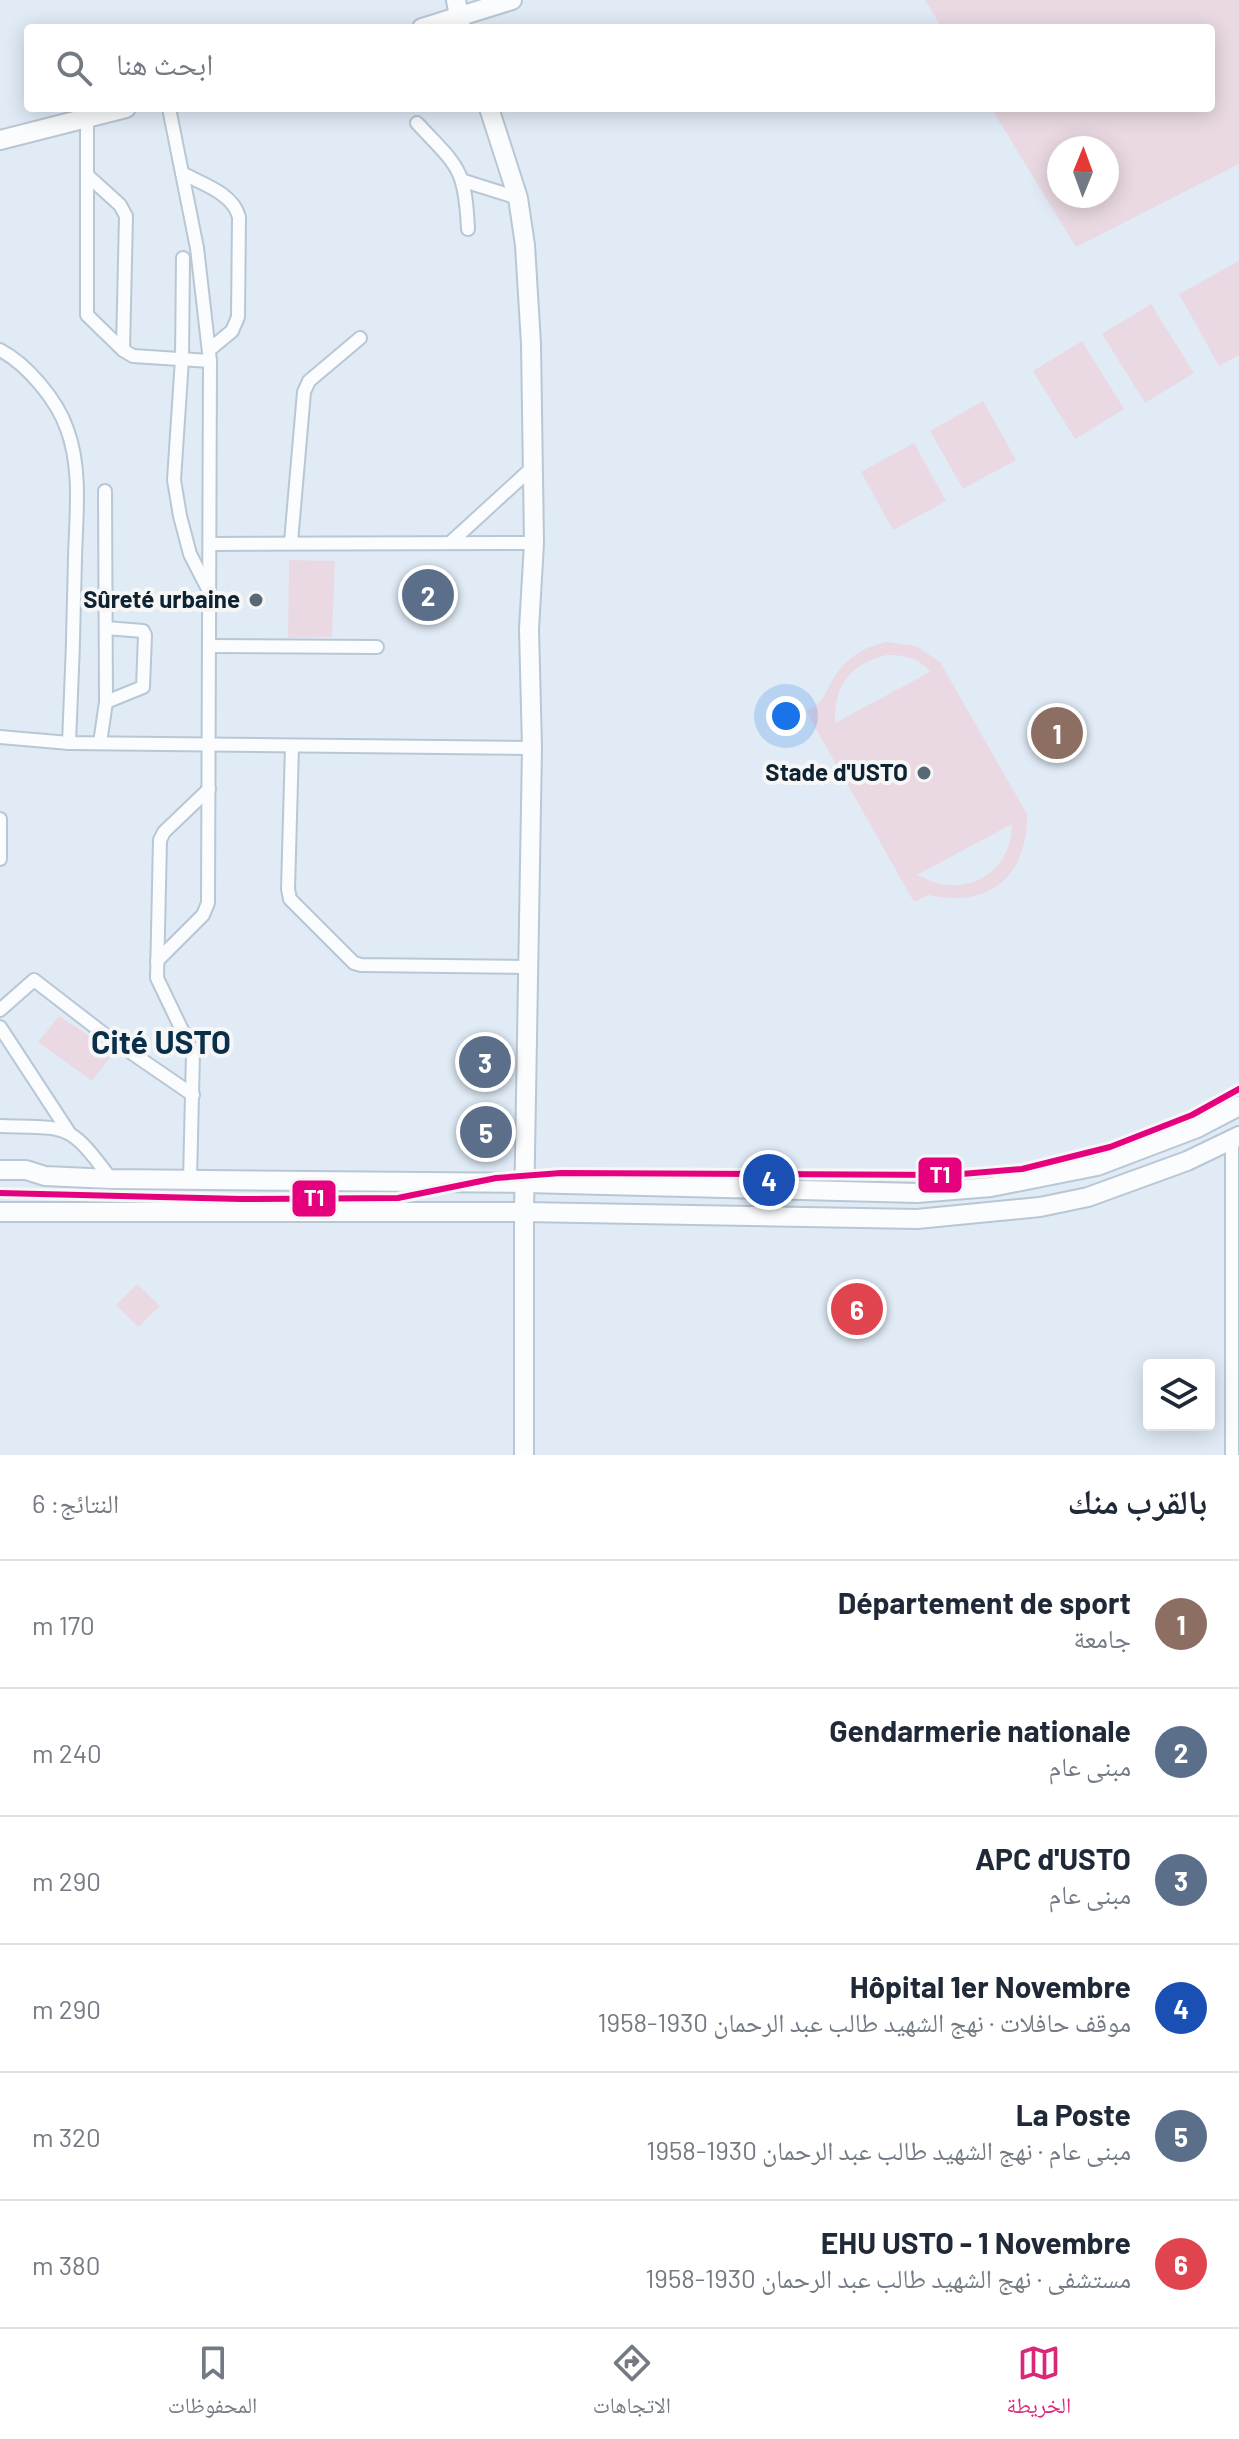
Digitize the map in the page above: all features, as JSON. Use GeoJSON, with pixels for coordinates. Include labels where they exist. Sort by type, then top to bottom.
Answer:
{"type":"FeatureCollection","features":[{"type":"Feature","properties":{"kind":"main road"},"geometry":{"type":"LineString","coordinates":[[444,0],[447,9],[458,15]]}},
{"type":"Feature","properties":{"kind":"main road"},"geometry":{"type":"LineString","coordinates":[[433,24],[512,0]]}},
{"type":"Feature","properties":{"kind":"main road"},"geometry":{"type":"LineString","coordinates":[[0,140],[110,112]]}},
{"type":"Feature","properties":{"kind":"main road"},"geometry":{"type":"LineString","coordinates":[[490,112],[518,198],[530,298],[534,543],[529,629],[532,748],[524,1212],[524,1455]]}},
{"type":"Feature","properties":{"kind":"main road"},"geometry":{"type":"LineString","coordinates":[[0,1170],[111,1179],[525,1183],[917,1193],[991,1187],[1097,1166],[1197,1128],[1239,1106]]}},
{"type":"Feature","properties":{"kind":"main road"},"geometry":{"type":"LineString","coordinates":[[0,1212],[524,1212],[917,1219],[1040,1207],[1088,1197],[1175,1166],[1236,1138]]}},
{"type":"Feature","properties":{"kind":"street"},"geometry":{"type":"LineString","coordinates":[[157,961],[203,915],[208,903],[210,356],[202,278],[170,112]]}},
{"type":"Feature","properties":{"kind":"street"},"geometry":{"type":"LineString","coordinates":[[87,118],[86,309],[91,319],[133,356],[182,359],[210,356],[232,331],[238,317],[239,217],[234,204],[182,173]]}},
{"type":"Feature","properties":{"kind":"street"},"geometry":{"type":"LineString","coordinates":[[417,123],[454,162],[464,181],[468,229]]}},
{"type":"Feature","properties":{"kind":"street"},"geometry":{"type":"LineString","coordinates":[[87,175],[120,205],[126,216],[123,350]]}},
{"type":"Feature","properties":{"kind":"street"},"geometry":{"type":"LineString","coordinates":[[464,181],[518,198]]}},
{"type":"Feature","properties":{"kind":"street"},"geometry":{"type":"LineString","coordinates":[[183,258],[182,359],[174,480],[190,554],[210,594]]}},
{"type":"Feature","properties":{"kind":"street"},"geometry":{"type":"LineString","coordinates":[[291,542],[304,392],[309,381],[360,338]]}},
{"type":"Feature","properties":{"kind":"street"},"geometry":{"type":"LineString","coordinates":[[0,350],[24,369],[58,411],[67,428],[75,457],[77,500],[69,743]]}},
{"type":"Feature","properties":{"kind":"street"},"geometry":{"type":"LineString","coordinates":[[451,542],[534,466]]}},
{"type":"Feature","properties":{"kind":"street"},"geometry":{"type":"LineString","coordinates":[[100,743],[106,702],[105,491]]}},
{"type":"Feature","properties":{"kind":"street"},"geometry":{"type":"LineString","coordinates":[[210,544],[534,543]]}},
{"type":"Feature","properties":{"kind":"street"},"geometry":{"type":"LineString","coordinates":[[106,628],[143,631],[145,635],[145,680],[139,690],[106,702]]}},
{"type":"Feature","properties":{"kind":"street"},"geometry":{"type":"LineString","coordinates":[[209,646],[377,647]]}},
{"type":"Feature","properties":{"kind":"street"},"geometry":{"type":"LineString","coordinates":[[0,737],[69,743],[532,748]]}},
{"type":"Feature","properties":{"kind":"street"},"geometry":{"type":"LineString","coordinates":[[292,746],[290,899],[354,963],[529,967]]}},
{"type":"Feature","properties":{"kind":"street"},"geometry":{"type":"LineString","coordinates":[[190,1180],[193,1053],[157,978],[160,840],[164,832],[209,789]]}},
{"type":"Feature","properties":{"kind":"street"},"geometry":{"type":"LineString","coordinates":[[0,819],[0,859]]}},
{"type":"Feature","properties":{"kind":"street"},"geometry":{"type":"LineString","coordinates":[[2,1004],[34,980],[193,1095]]}},
{"type":"Feature","properties":{"kind":"street"},"geometry":{"type":"LineString","coordinates":[[0,1027],[68,1131]]}},
{"type":"Feature","properties":{"kind":"street"},"geometry":{"type":"LineString","coordinates":[[0,1126],[52,1127],[68,1131],[82,1140],[111,1179]]}},
{"type":"Feature","properties":{"kind":"street"},"geometry":{"type":"LineString","coordinates":[[1232,1455],[1236,1405],[1236,1138]]}},
{"type":"Feature","properties":{"kind":"shaded area"},"geometry":{"type":"Polygon","coordinates":[[[925,0],[1239,0],[1239,164],[1076,247],[1052,208],[1119,208],[1119,136],[1047,136],[1047,200],[993,112],[1215,112],[1215,24],[940,24],[925,0]]]}},
{"type":"Feature","properties":{"kind":"shaded area"},"geometry":{"type":"Polygon","coordinates":[[[1239,261],[1239,355],[1219,366],[1179,294],[1239,261]]]}},
{"type":"Feature","properties":{"kind":"shaded area"},"geometry":{"type":"Polygon","coordinates":[[[1151,304],[1194,373],[1145,403],[1102,334],[1151,304]]]}},
{"type":"Feature","properties":{"kind":"shaded area"},"geometry":{"type":"Polygon","coordinates":[[[1082,341],[1124,409],[1075,439],[1033,371],[1082,341]]]}},
{"type":"Feature","properties":{"kind":"shaded area"},"geometry":{"type":"Polygon","coordinates":[[[983,401],[1016,460],[963,489],[930,431],[983,401]]]}},
{"type":"Feature","properties":{"kind":"shaded area"},"geometry":{"type":"Polygon","coordinates":[[[914,443],[946,501],[893,530],[861,472],[914,443]]]}},
{"type":"Feature","properties":{"kind":"shaded area"},"geometry":{"type":"Polygon","coordinates":[[[289,560],[335,561],[332,637],[288,638],[289,560]]]}},
{"type":"Feature","properties":{"kind":"shaded area","name":"Stade d'USTO"},"geometry":{"type":"Polygon","coordinates":[[[887,642],[916,646],[940,662],[1027,814],[1026,836],[1013,870],[987,892],[951,898],[929,895],[914,902],[806,711],[822,700],[847,661],[887,642]],[[887,655],[863,664],[847,678],[838,698],[835,723],[930,672],[911,658],[887,655]],[[1012,824],[917,875],[938,883],[956,885],[981,879],[992,872],[1007,851],[1012,824]]]}},
{"type":"Feature","properties":{"kind":"shaded area"},"geometry":{"type":"Polygon","coordinates":[[[59,1016],[114,1052],[92,1081],[38,1042],[59,1016]]]}},
{"type":"Feature","properties":{"kind":"shaded area"},"geometry":{"type":"Polygon","coordinates":[[[137,1284],[160,1306],[138,1327],[116,1305],[137,1284]]]}},
{"type":"Feature","properties":{"kind":"transit line","name":"T1"},"geometry":{"type":"LineString","coordinates":[[0,1193],[241,1199],[398,1198],[496,1178],[561,1173],[950,1175],[1022,1169],[1110,1147],[1192,1115],[1239,1089]]}},
{"type":"Feature","properties":{"kind":"place","name":"Gendarmerie nationale"},"geometry":{"type":"Point","coordinates":[428,595]}},
{"type":"Feature","properties":{"kind":"place","name":"Sûreté urbaine"},"geometry":{"type":"Point","coordinates":[256,600]}},
{"type":"Feature","properties":{"kind":"place","name":"Département de sport"},"geometry":{"type":"Point","coordinates":[1057,733]}},
{"type":"Feature","properties":{"kind":"place","name":"Stade d'USTO"},"geometry":{"type":"Point","coordinates":[924,773]}},
{"type":"Feature","properties":{"kind":"place","name":"APC d'USTO"},"geometry":{"type":"Point","coordinates":[485,1062]}},
{"type":"Feature","properties":{"kind":"place","name":"La Poste"},"geometry":{"type":"Point","coordinates":[486,1132]}},
{"type":"Feature","properties":{"kind":"place","name":"Hôpital 1er Novembre"},"geometry":{"type":"Point","coordinates":[769,1180]}},
{"type":"Feature","properties":{"kind":"place","name":"EHU USTO - 1 Novembre"},"geometry":{"type":"Point","coordinates":[857,1309]}},
{"type":"Feature","properties":{"kind":"district","name":"Cité USTO"},"geometry":{"type":"Point","coordinates":[161,1043]}}]}
